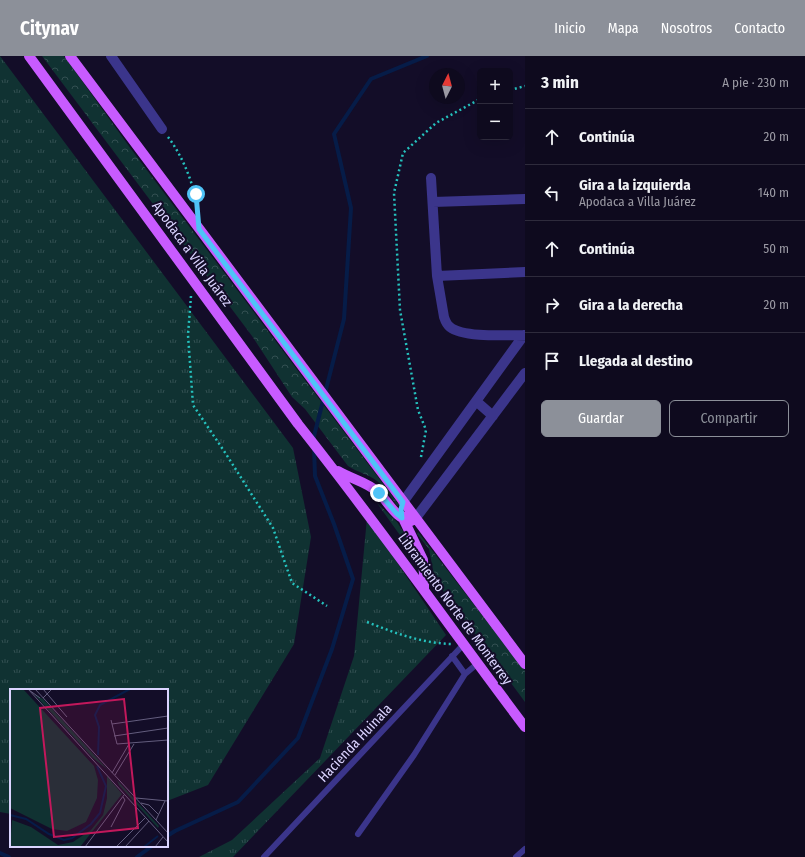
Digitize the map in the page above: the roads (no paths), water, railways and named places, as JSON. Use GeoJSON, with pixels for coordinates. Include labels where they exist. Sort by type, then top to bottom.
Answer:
{"type":"FeatureCollection","features":[{"type":"Feature","properties":{"kind":"main road","name":"Apodaca a Villa Juárez"},"geometry":{"type":"LineString","coordinates":[[29,56],[298,424],[333,468]]}},
{"type":"Feature","properties":{"kind":"main road","name":"Apodaca a Villa Juárez"},"geometry":{"type":"LineString","coordinates":[[70,56],[358,443]]}},
{"type":"Feature","properties":{"kind":"main road","name":"Libramiento Norte de Monterrey"},"geometry":{"type":"LineString","coordinates":[[358,443],[525,664]]}},
{"type":"Feature","properties":{"kind":"main road","name":"Libramiento Norte de Monterrey"},"geometry":{"type":"LineString","coordinates":[[333,468],[525,727]]}},
{"type":"Feature","properties":{"kind":"main road"},"geometry":{"type":"LineString","coordinates":[[333,468],[372,487],[402,518],[411,521],[415,519]]}},
{"type":"Feature","properties":{"kind":"main road"},"geometry":{"type":"LineString","coordinates":[[403,502],[401,509],[402,518],[423,560],[424,589]]}},
{"type":"Feature","properties":{"kind":"street"},"geometry":{"type":"LineString","coordinates":[[111,56],[162,129]]}},
{"type":"Feature","properties":{"kind":"street"},"geometry":{"type":"LineString","coordinates":[[431,178],[437,276],[444,317],[449,327],[458,331],[479,335],[525,335]]}},
{"type":"Feature","properties":{"kind":"street"},"geometry":{"type":"LineString","coordinates":[[433,202],[525,199]]}},
{"type":"Feature","properties":{"kind":"street"},"geometry":{"type":"LineString","coordinates":[[437,276],[525,272]]}},
{"type":"Feature","properties":{"kind":"street"},"geometry":{"type":"LineString","coordinates":[[403,502],[525,335]]}},
{"type":"Feature","properties":{"kind":"street"},"geometry":{"type":"LineString","coordinates":[[415,519],[525,373]]}},
{"type":"Feature","properties":{"kind":"street"},"geometry":{"type":"LineString","coordinates":[[476,401],[493,416]]}},
{"type":"Feature","properties":{"kind":"lane","name":"Hacienda Huinala"},"geometry":{"type":"LineString","coordinates":[[264,857],[463,645]]}},
{"type":"Feature","properties":{"kind":"lane"},"geometry":{"type":"LineString","coordinates":[[452,656],[465,674]]}},
{"type":"Feature","properties":{"kind":"lane"},"geometry":{"type":"LineString","coordinates":[[358,834],[414,755],[465,674],[477,664]]}},
{"type":"Feature","properties":{"kind":"lane"},"geometry":{"type":"LineString","coordinates":[[516,857],[525,849]]}},
{"type":"Feature","properties":{"kind":"waterway"},"geometry":{"type":"LineString","coordinates":[[314,441],[344,319],[351,208],[334,134],[371,79],[427,56]]}},
{"type":"Feature","properties":{"kind":"waterway"},"geometry":{"type":"LineString","coordinates":[[168,835],[238,802],[298,738],[332,649],[353,579],[334,524],[315,476],[314,448]]}},
{"type":"Feature","properties":{"kind":"waterway"},"geometry":{"type":"LineString","coordinates":[[137,857],[151,847]]}},
{"type":"Feature","properties":{"kind":"waterway"},"geometry":{"type":"LineString","coordinates":[[0,853],[9,857]]}}]}
